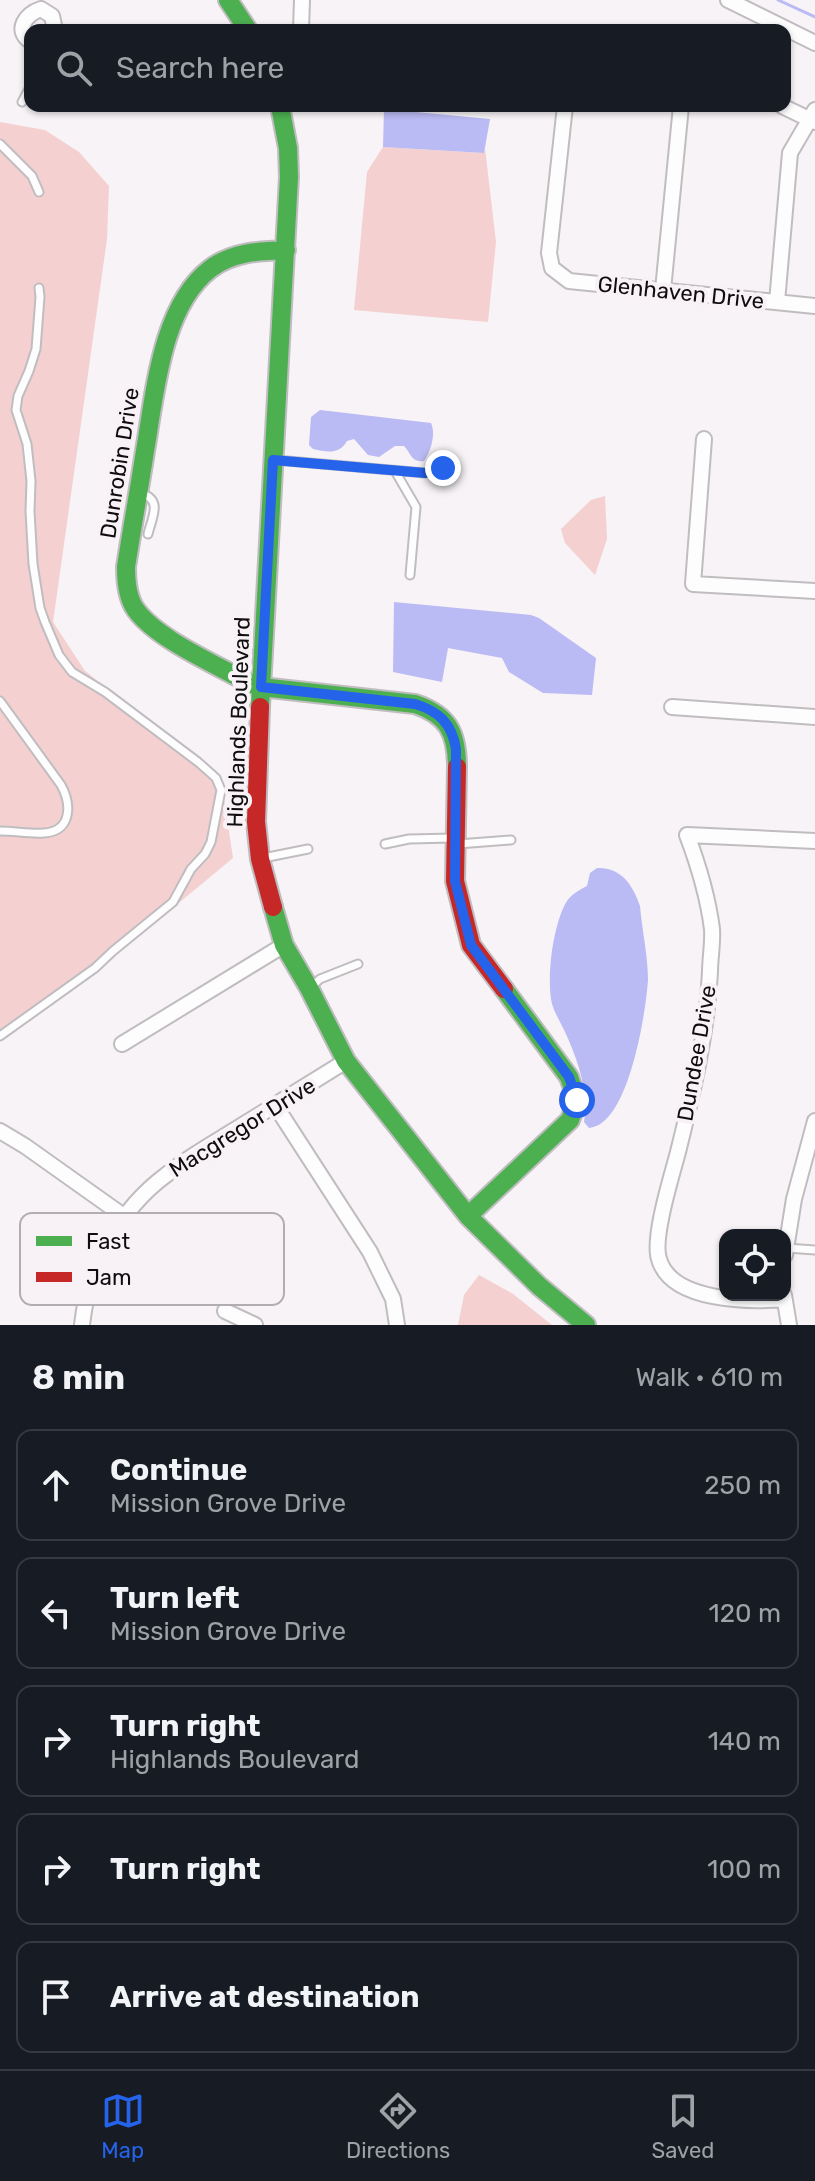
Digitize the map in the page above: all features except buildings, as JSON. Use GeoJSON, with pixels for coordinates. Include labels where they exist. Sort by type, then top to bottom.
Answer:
{"type":"FeatureCollection","features":[{"type":"Feature","properties":{"kind":"street"},"geometry":{"type":"LineString","coordinates":[[228,0],[244,24]]}},
{"type":"Feature","properties":{"kind":"street"},"geometry":{"type":"LineString","coordinates":[[301,24],[302,0]]}},
{"type":"Feature","properties":{"kind":"street"},"geometry":{"type":"LineString","coordinates":[[728,0],[777,24]]}},
{"type":"Feature","properties":{"kind":"street"},"geometry":{"type":"LineString","coordinates":[[24,37],[21,29],[26,17],[41,4],[52,16],[54,24]]}},
{"type":"Feature","properties":{"kind":"street"},"geometry":{"type":"LineString","coordinates":[[791,31],[815,43]]}},
{"type":"Feature","properties":{"kind":"street"},"geometry":{"type":"LineString","coordinates":[[777,302],[790,153],[813,117],[791,109]]}},
{"type":"Feature","properties":{"kind":"street","name":"Highlands Boulevard"},"geometry":{"type":"LineString","coordinates":[[281,112],[289,177],[255,800],[260,859],[284,945],[346,1061],[468,1216],[539,1286],[586,1325]]}},
{"type":"Feature","properties":{"kind":"street","name":"Glenhaven Drive"},"geometry":{"type":"LineString","coordinates":[[564,112],[549,253],[552,268],[569,281],[815,306]]}},
{"type":"Feature","properties":{"kind":"street"},"geometry":{"type":"LineString","coordinates":[[663,290],[680,112]]}},
{"type":"Feature","properties":{"kind":"street","name":"Dunrobin Drive"},"geometry":{"type":"LineString","coordinates":[[261,687],[247,682],[145,620],[136,610],[129,594],[126,576],[164,349],[190,288],[209,267],[237,254],[265,249],[286,250]]}},
{"type":"Feature","properties":{"kind":"street"},"geometry":{"type":"LineString","coordinates":[[704,439],[693,584],[815,591]]}},
{"type":"Feature","properties":{"kind":"street"},"geometry":{"type":"LineString","coordinates":[[261,687],[415,704],[440,716],[451,729],[456,749],[455,881],[471,945],[569,1077],[577,1100],[570,1120],[468,1216]]}},
{"type":"Feature","properties":{"kind":"street"},"geometry":{"type":"LineString","coordinates":[[672,707],[815,717]]}},
{"type":"Feature","properties":{"kind":"street","name":"Dundee Drive"},"geometry":{"type":"LineString","coordinates":[[719,1298],[684,1287],[667,1273],[659,1259],[661,1221],[692,1095],[708,1013],[712,931],[696,859],[687,835],[815,841]]}},
{"type":"Feature","properties":{"kind":"street"},"geometry":{"type":"LineString","coordinates":[[122,1044],[284,945]]}},
{"type":"Feature","properties":{"kind":"street","name":"Macgregor Drive"},"geometry":{"type":"LineString","coordinates":[[129,1213],[164,1176],[346,1061]]}},
{"type":"Feature","properties":{"kind":"street"},"geometry":{"type":"LineString","coordinates":[[275,1105],[370,1252],[393,1299],[397,1325]]}},
{"type":"Feature","properties":{"kind":"street"},"geometry":{"type":"LineString","coordinates":[[789,1229],[815,1121]]}},
{"type":"Feature","properties":{"kind":"street"},"geometry":{"type":"LineString","coordinates":[[0,1131],[119,1213]]}},
{"type":"Feature","properties":{"kind":"street"},"geometry":{"type":"LineString","coordinates":[[785,1301],[789,1325]]}},
{"type":"Feature","properties":{"kind":"street","name":"Macgregor Drive"},"geometry":{"type":"LineString","coordinates":[[82,1325],[84,1305]]}},
{"type":"Feature","properties":{"kind":"street"},"geometry":{"type":"LineString","coordinates":[[225,1311],[255,1325]]}},
{"type":"Feature","properties":{"kind":"lane"},"geometry":{"type":"LineString","coordinates":[[22,102],[24,98]]}},
{"type":"Feature","properties":{"kind":"lane"},"geometry":{"type":"LineString","coordinates":[[0,144],[32,176],[39,192]]}},
{"type":"Feature","properties":{"kind":"lane"},"geometry":{"type":"LineString","coordinates":[[0,1036],[95,968],[173,902],[191,869],[211,842],[221,790],[219,782],[205,767],[105,692],[72,672],[59,655],[45,622],[33,564],[27,444],[16,410],[18,396],[34,359],[39,328],[39,288]]}},
{"type":"Feature","properties":{"kind":"lane"},"geometry":{"type":"LineString","coordinates":[[273,460],[425,473],[443,468]]}},
{"type":"Feature","properties":{"kind":"lane"},"geometry":{"type":"LineString","coordinates":[[395,471],[416,507],[410,575]]}},
{"type":"Feature","properties":{"kind":"lane"},"geometry":{"type":"LineString","coordinates":[[138,492],[150,495],[155,507],[148,534]]}},
{"type":"Feature","properties":{"kind":"lane"},"geometry":{"type":"LineString","coordinates":[[0,701],[61,785],[69,808],[67,820],[50,832],[0,830]]}},
{"type":"Feature","properties":{"kind":"lane"},"geometry":{"type":"LineString","coordinates":[[385,844],[409,839],[511,840]]}},
{"type":"Feature","properties":{"kind":"lane"},"geometry":{"type":"LineString","coordinates":[[260,859],[308,849]]}},
{"type":"Feature","properties":{"kind":"lane"},"geometry":{"type":"LineString","coordinates":[[309,988],[320,979],[358,964]]}},
{"type":"Feature","properties":{"kind":"lane"},"geometry":{"type":"LineString","coordinates":[[791,1248],[815,1250]]}},
{"type":"Feature","properties":{"kind":"shaded area"},"geometry":{"type":"Polygon","coordinates":[[[0,122],[45,130],[79,152],[109,186],[107,239],[53,622],[85,671],[221,779],[233,858],[180,902],[0,1035],[0,122]]]}},
{"type":"Feature","properties":{"kind":"shaded area"},"geometry":{"type":"Polygon","coordinates":[[[383,147],[484,153],[485,148],[496,242],[488,322],[354,310],[367,172],[383,147]]]}},
{"type":"Feature","properties":{"kind":"shaded area"},"geometry":{"type":"Polygon","coordinates":[[[605,496],[607,539],[595,575],[565,543],[561,529],[591,500],[605,496]]]}},
{"type":"Feature","properties":{"kind":"shaded area"},"geometry":{"type":"Polygon","coordinates":[[[479,1275],[513,1294],[552,1325],[458,1325],[464,1295],[479,1275]]]}},
{"type":"Feature","properties":{"kind":"water"},"geometry":{"type":"Polygon","coordinates":[[[384,112],[490,119],[484,153],[383,147],[384,112]]]}},
{"type":"Feature","properties":{"kind":"water"},"geometry":{"type":"Polygon","coordinates":[[[320,410],[431,423],[431,447],[424,461],[414,459],[404,446],[395,446],[379,457],[368,455],[354,439],[336,450],[313,449],[309,445],[311,417],[320,410]]]}},
{"type":"Feature","properties":{"kind":"water"},"geometry":{"type":"Polygon","coordinates":[[[394,602],[539,618],[596,658],[592,695],[543,693],[509,672],[502,658],[448,648],[442,682],[393,672],[394,602]]]}},
{"type":"Feature","properties":{"kind":"water"},"geometry":{"type":"Polygon","coordinates":[[[597,868],[619,874],[630,884],[637,898],[648,980],[639,1040],[625,1088],[615,1108],[603,1122],[589,1128],[584,1122],[585,1099],[581,1076],[552,1004],[550,980],[552,951],[562,911],[571,896],[587,886],[590,873],[597,868]]]}},
{"type":"Feature","properties":{"kind":"waterway"},"geometry":{"type":"LineString","coordinates":[[778,0],[815,17]]}},
{"type":"Feature","properties":{"kind":"traffic: fast"},"geometry":{"type":"LineString","coordinates":[[228,0],[244,24]]}},
{"type":"Feature","properties":{"kind":"traffic: fast"},"geometry":{"type":"LineString","coordinates":[[260,707],[289,177],[288,148],[281,112]]}},
{"type":"Feature","properties":{"kind":"traffic: fast"},"geometry":{"type":"LineString","coordinates":[[286,250],[246,254],[218,263],[194,285],[181,305],[163,353],[152,404],[126,567],[131,600],[145,621],[158,631],[247,682],[261,687],[415,704],[426,708],[448,727],[455,744],[457,767]]}},
{"type":"Feature","properties":{"kind":"traffic: fast"},"geometry":{"type":"LineString","coordinates":[[273,907],[284,945],[346,1061],[468,1216],[539,1286],[586,1325]]}},
{"type":"Feature","properties":{"kind":"traffic: fast"},"geometry":{"type":"LineString","coordinates":[[468,1216],[570,1120],[577,1100],[569,1077],[504,989]]}},
{"type":"Feature","properties":{"kind":"traffic: jam"},"geometry":{"type":"LineString","coordinates":[[260,707],[256,822],[260,859],[273,907]]}},
{"type":"Feature","properties":{"kind":"traffic: jam"},"geometry":{"type":"LineString","coordinates":[[457,767],[455,881],[471,945],[504,989]]}},
{"type":"Feature","properties":{"kind":"route"},"geometry":{"type":"LineString","coordinates":[[443,468],[425,473],[273,460],[261,687],[415,704],[434,712],[446,722],[455,739],[457,760],[455,881],[471,945],[569,1077],[577,1100]]}}]}
